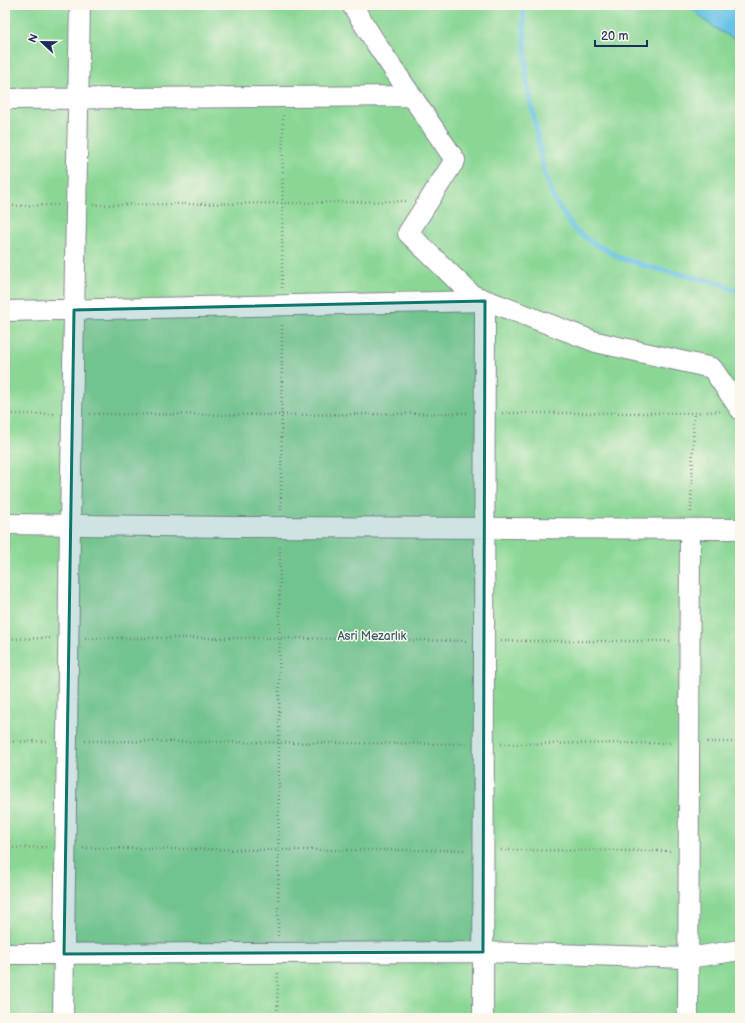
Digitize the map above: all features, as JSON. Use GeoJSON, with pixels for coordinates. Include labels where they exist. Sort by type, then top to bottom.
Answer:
{"type":"FeatureCollection","features":[{"type":"Feature","properties":{"kind":"street"},"geometry":{"type":"LineString","coordinates":[[63,1018],[68,638],[80,5]]}},
{"type":"Feature","properties":{"kind":"street"},"geometry":{"type":"LineString","coordinates":[[352,5],[377,45],[455,160],[408,233],[472,295],[485,301],[596,342],[712,368],[732,410]]}},
{"type":"Feature","properties":{"kind":"street"},"geometry":{"type":"LineString","coordinates":[[5,99],[412,96]]}},
{"type":"Feature","properties":{"kind":"street"},"geometry":{"type":"LineString","coordinates":[[5,311],[485,301]]}},
{"type":"Feature","properties":{"kind":"street"},"geometry":{"type":"LineString","coordinates":[[483,1018],[485,301]]}},
{"type":"Feature","properties":{"kind":"street"},"geometry":{"type":"LineString","coordinates":[[5,524],[740,529]]}},
{"type":"Feature","properties":{"kind":"street"},"geometry":{"type":"LineString","coordinates":[[688,1018],[690,529]]}},
{"type":"Feature","properties":{"kind":"street"},"geometry":{"type":"LineString","coordinates":[[5,954],[483,952],[688,958],[740,950]]}},
{"type":"Feature","properties":{"kind":"path"},"geometry":{"type":"LineString","coordinates":[[277,1018],[283,97]]}},
{"type":"Feature","properties":{"kind":"path"},"geometry":{"type":"LineString","coordinates":[[5,206],[430,200]]}},
{"type":"Feature","properties":{"kind":"path"},"geometry":{"type":"LineString","coordinates":[[5,414],[281,415],[694,413],[732,410]]}},
{"type":"Feature","properties":{"kind":"path"},"geometry":{"type":"LineString","coordinates":[[690,529],[694,413]]}},
{"type":"Feature","properties":{"kind":"path"},"geometry":{"type":"LineString","coordinates":[[5,639],[280,638],[484,641],[690,641]]}},
{"type":"Feature","properties":{"kind":"path"},"geometry":{"type":"LineString","coordinates":[[5,742],[67,741],[484,744],[740,742]]}},
{"type":"Feature","properties":{"kind":"path"},"geometry":{"type":"LineString","coordinates":[[5,848],[66,847],[278,850],[689,851]]}},
{"type":"Feature","properties":{"kind":"highlighted area"},"geometry":{"type":"Polygon","coordinates":[[[485,301],[483,952],[64,954],[74,310],[485,301]]]}},
{"type":"Feature","properties":{"kind":"green space","name":"Asri Mezarlık"},"geometry":{"type":"Polygon","coordinates":[[[5,5],[740,5],[740,1018],[5,1018],[5,5]]]}},
{"type":"Feature","properties":{"kind":"water"},"geometry":{"type":"Polygon","coordinates":[[[689,5],[740,5],[740,42],[718,30],[704,20],[689,5]]]}},
{"type":"Feature","properties":{"kind":"waterway"},"geometry":{"type":"LineString","coordinates":[[523,5],[527,81],[544,172],[556,203],[575,230],[590,241],[620,258],[649,267],[719,283],[740,292]]}}]}
